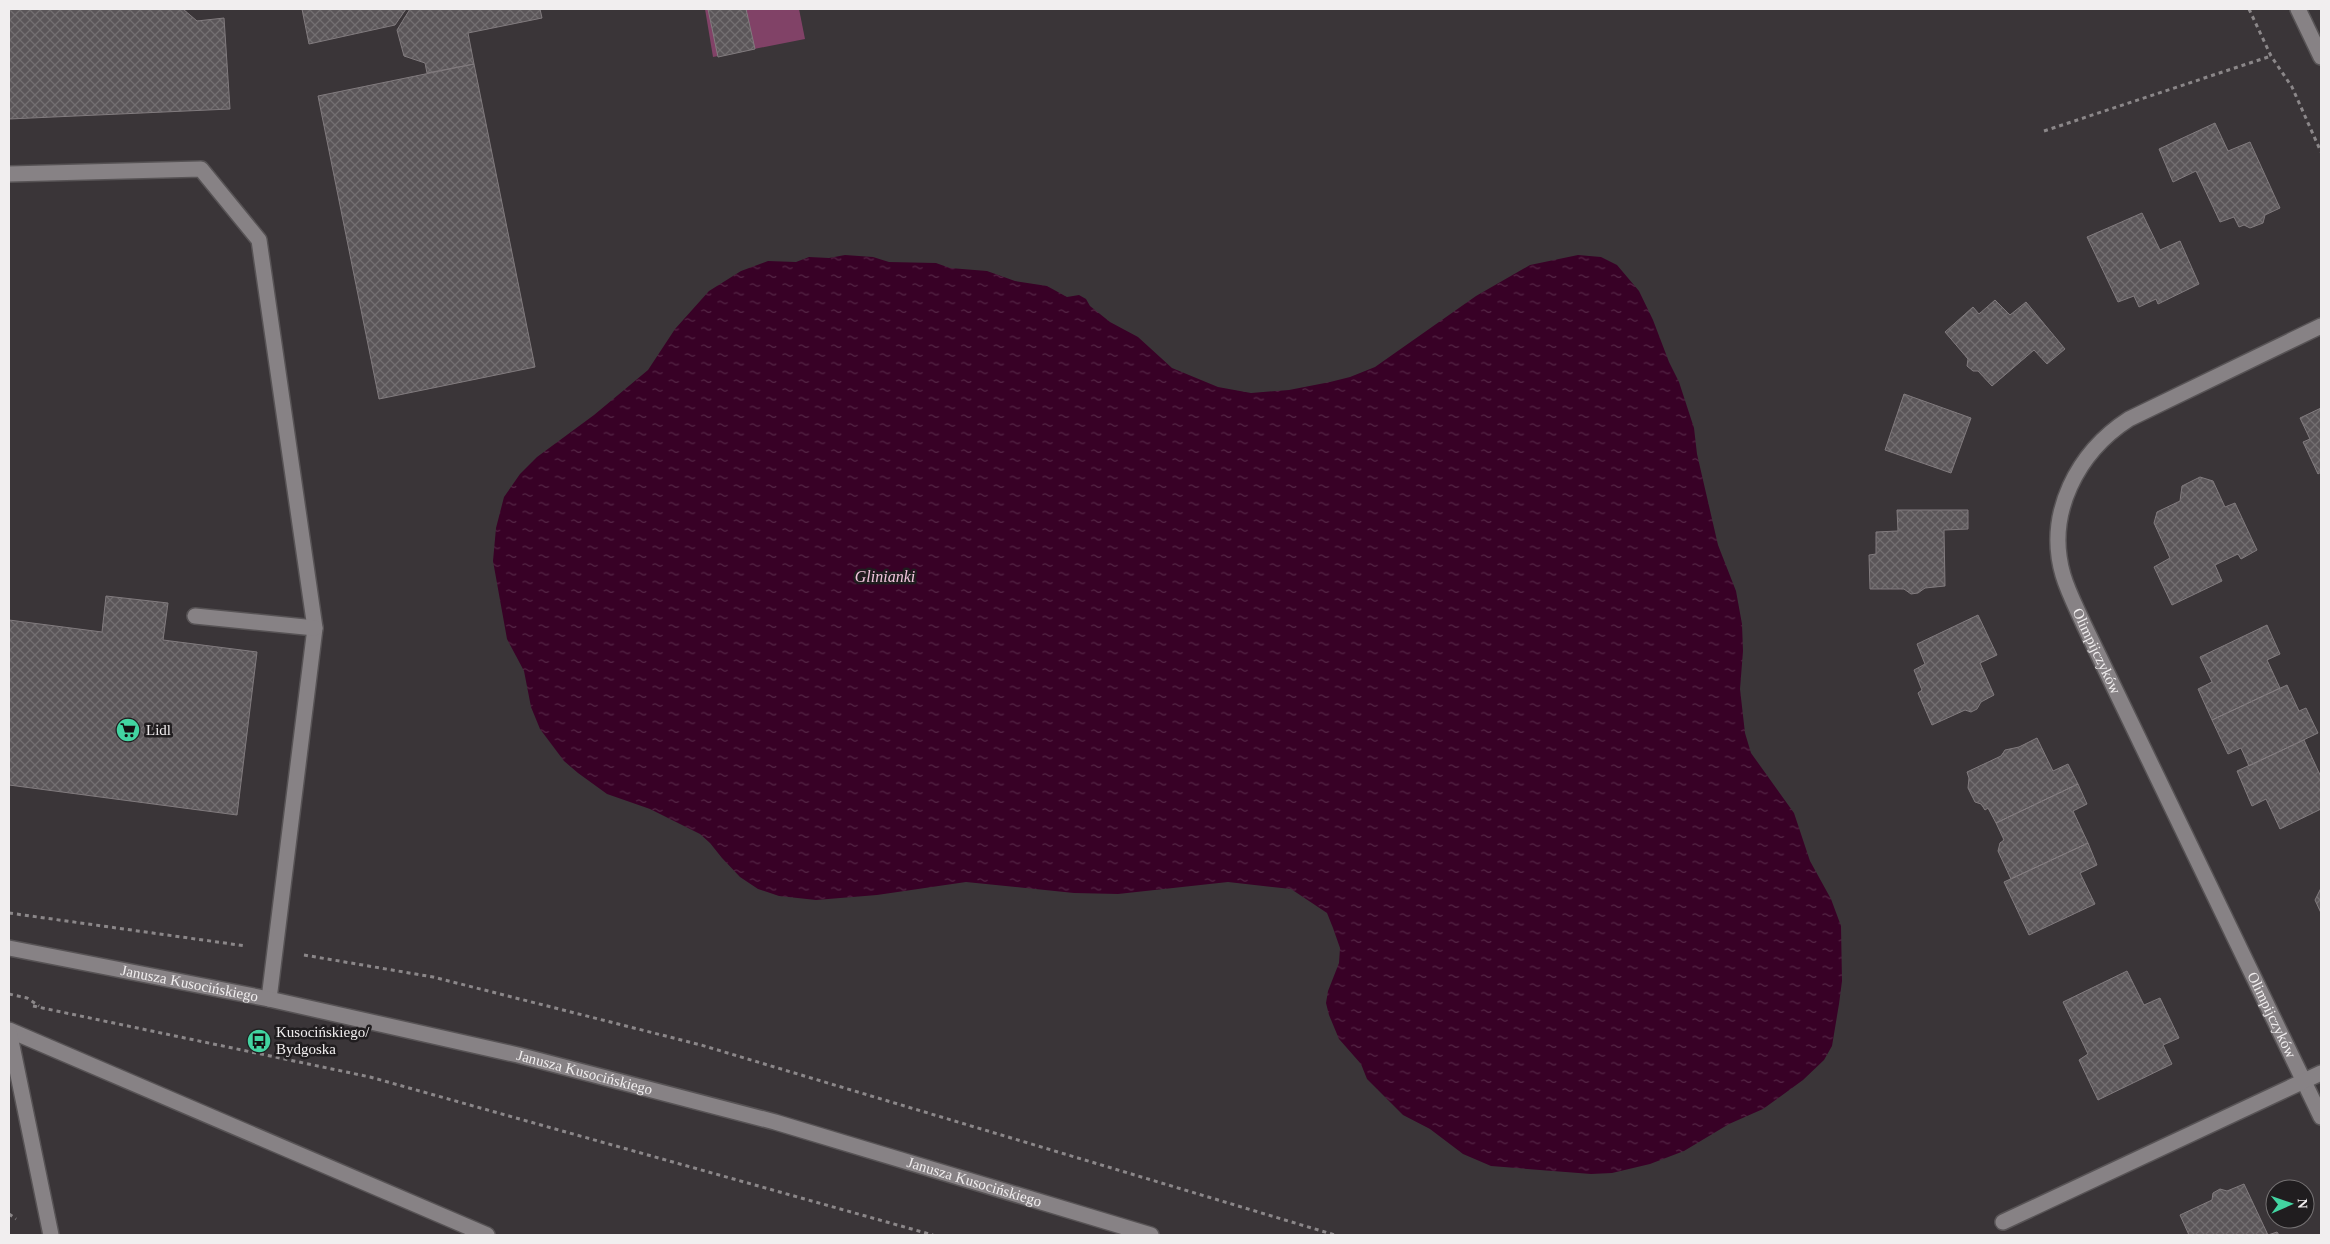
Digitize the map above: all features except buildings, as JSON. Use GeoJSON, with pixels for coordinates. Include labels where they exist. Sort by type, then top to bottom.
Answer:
{"type":"FeatureCollection","features":[{"type":"Feature","properties":{"kind":"street"},"geometry":{"type":"LineString","coordinates":[[2298,9],[2321,56]]}},
{"type":"Feature","properties":{"kind":"street"},"geometry":{"type":"LineString","coordinates":[[9,174],[201,169],[258,240],[315,628],[269,999]]}},
{"type":"Feature","properties":{"kind":"street","name":"Olimpijczyków"},"geometry":{"type":"LineString","coordinates":[[2321,326],[2129,419],[2108,433],[2090,452],[2072,480],[2062,508],[2059,530],[2063,576],[2084,625],[2321,1117]]}},
{"type":"Feature","properties":{"kind":"street"},"geometry":{"type":"LineString","coordinates":[[195,616],[315,628]]}},
{"type":"Feature","properties":{"kind":"street","name":"Janusza Kusocińskiego"},"geometry":{"type":"LineString","coordinates":[[9,948],[269,999],[518,1055],[705,1102],[1151,1235]]}},
{"type":"Feature","properties":{"kind":"street"},"geometry":{"type":"LineString","coordinates":[[9,1031],[51,1235]]}},
{"type":"Feature","properties":{"kind":"street"},"geometry":{"type":"LineString","coordinates":[[9,1031],[487,1235]]}},
{"type":"Feature","properties":{"kind":"street"},"geometry":{"type":"LineString","coordinates":[[2003,1222],[2321,1073]]}},
{"type":"Feature","properties":{"kind":"path"},"geometry":{"type":"LineString","coordinates":[[2249,9],[2272,56],[2292,87],[2321,152]]}},
{"type":"Feature","properties":{"kind":"path"},"geometry":{"type":"LineString","coordinates":[[2044,131],[2272,56]]}},
{"type":"Feature","properties":{"kind":"path"},"geometry":{"type":"LineString","coordinates":[[9,913],[275,950],[433,977],[701,1045],[1334,1235]]}},
{"type":"Feature","properties":{"kind":"path"},"geometry":{"type":"LineString","coordinates":[[9,994],[27,998],[39,1007],[370,1077],[934,1235]]}},
{"type":"Feature","properties":{"kind":"shaded area"},"geometry":{"type":"Polygon","coordinates":[[[705,9],[799,9],[805,39],[713,57],[705,9]]]}},
{"type":"Feature","properties":{"kind":"water","name":"Glinianki"},"geometry":{"type":"Polygon","coordinates":[[[845,255],[873,257],[889,262],[936,263],[950,268],[987,271],[1015,281],[1047,286],[1067,297],[1079,295],[1086,299],[1090,306],[1110,322],[1138,337],[1172,368],[1218,387],[1251,393],[1289,390],[1330,382],[1350,377],[1375,367],[1476,296],[1530,265],[1578,255],[1601,257],[1617,265],[1639,291],[1653,320],[1679,382],[1694,428],[1697,454],[1718,545],[1736,591],[1742,624],[1743,651],[1740,689],[1745,733],[1751,753],[1794,813],[1810,861],[1831,899],[1841,926],[1842,981],[1832,1046],[1824,1060],[1803,1080],[1763,1109],[1729,1124],[1684,1151],[1650,1164],[1612,1173],[1591,1174],[1491,1166],[1463,1154],[1430,1129],[1403,1115],[1367,1079],[1361,1064],[1339,1039],[1326,1003],[1328,991],[1339,963],[1340,948],[1327,913],[1291,889],[1228,882],[1118,894],[1074,893],[966,882],[877,895],[816,900],[779,896],[758,889],[740,877],[700,834],[650,809],[607,794],[578,773],[564,761],[540,729],[531,707],[524,671],[507,639],[493,561],[496,528],[504,497],[520,474],[537,457],[594,415],[648,370],[675,329],[709,291],[741,271],[768,261],[796,262],[809,257],[829,258],[845,255]]]}},
{"type":"Feature","properties":{"kind":"place","name":"Lidl"},"geometry":{"type":"Point","coordinates":[128,730]}},
{"type":"Feature","properties":{"kind":"place","name":"Kusocińskiego/ Bydgoska"},"geometry":{"type":"Point","coordinates":[259,1041]}}]}
